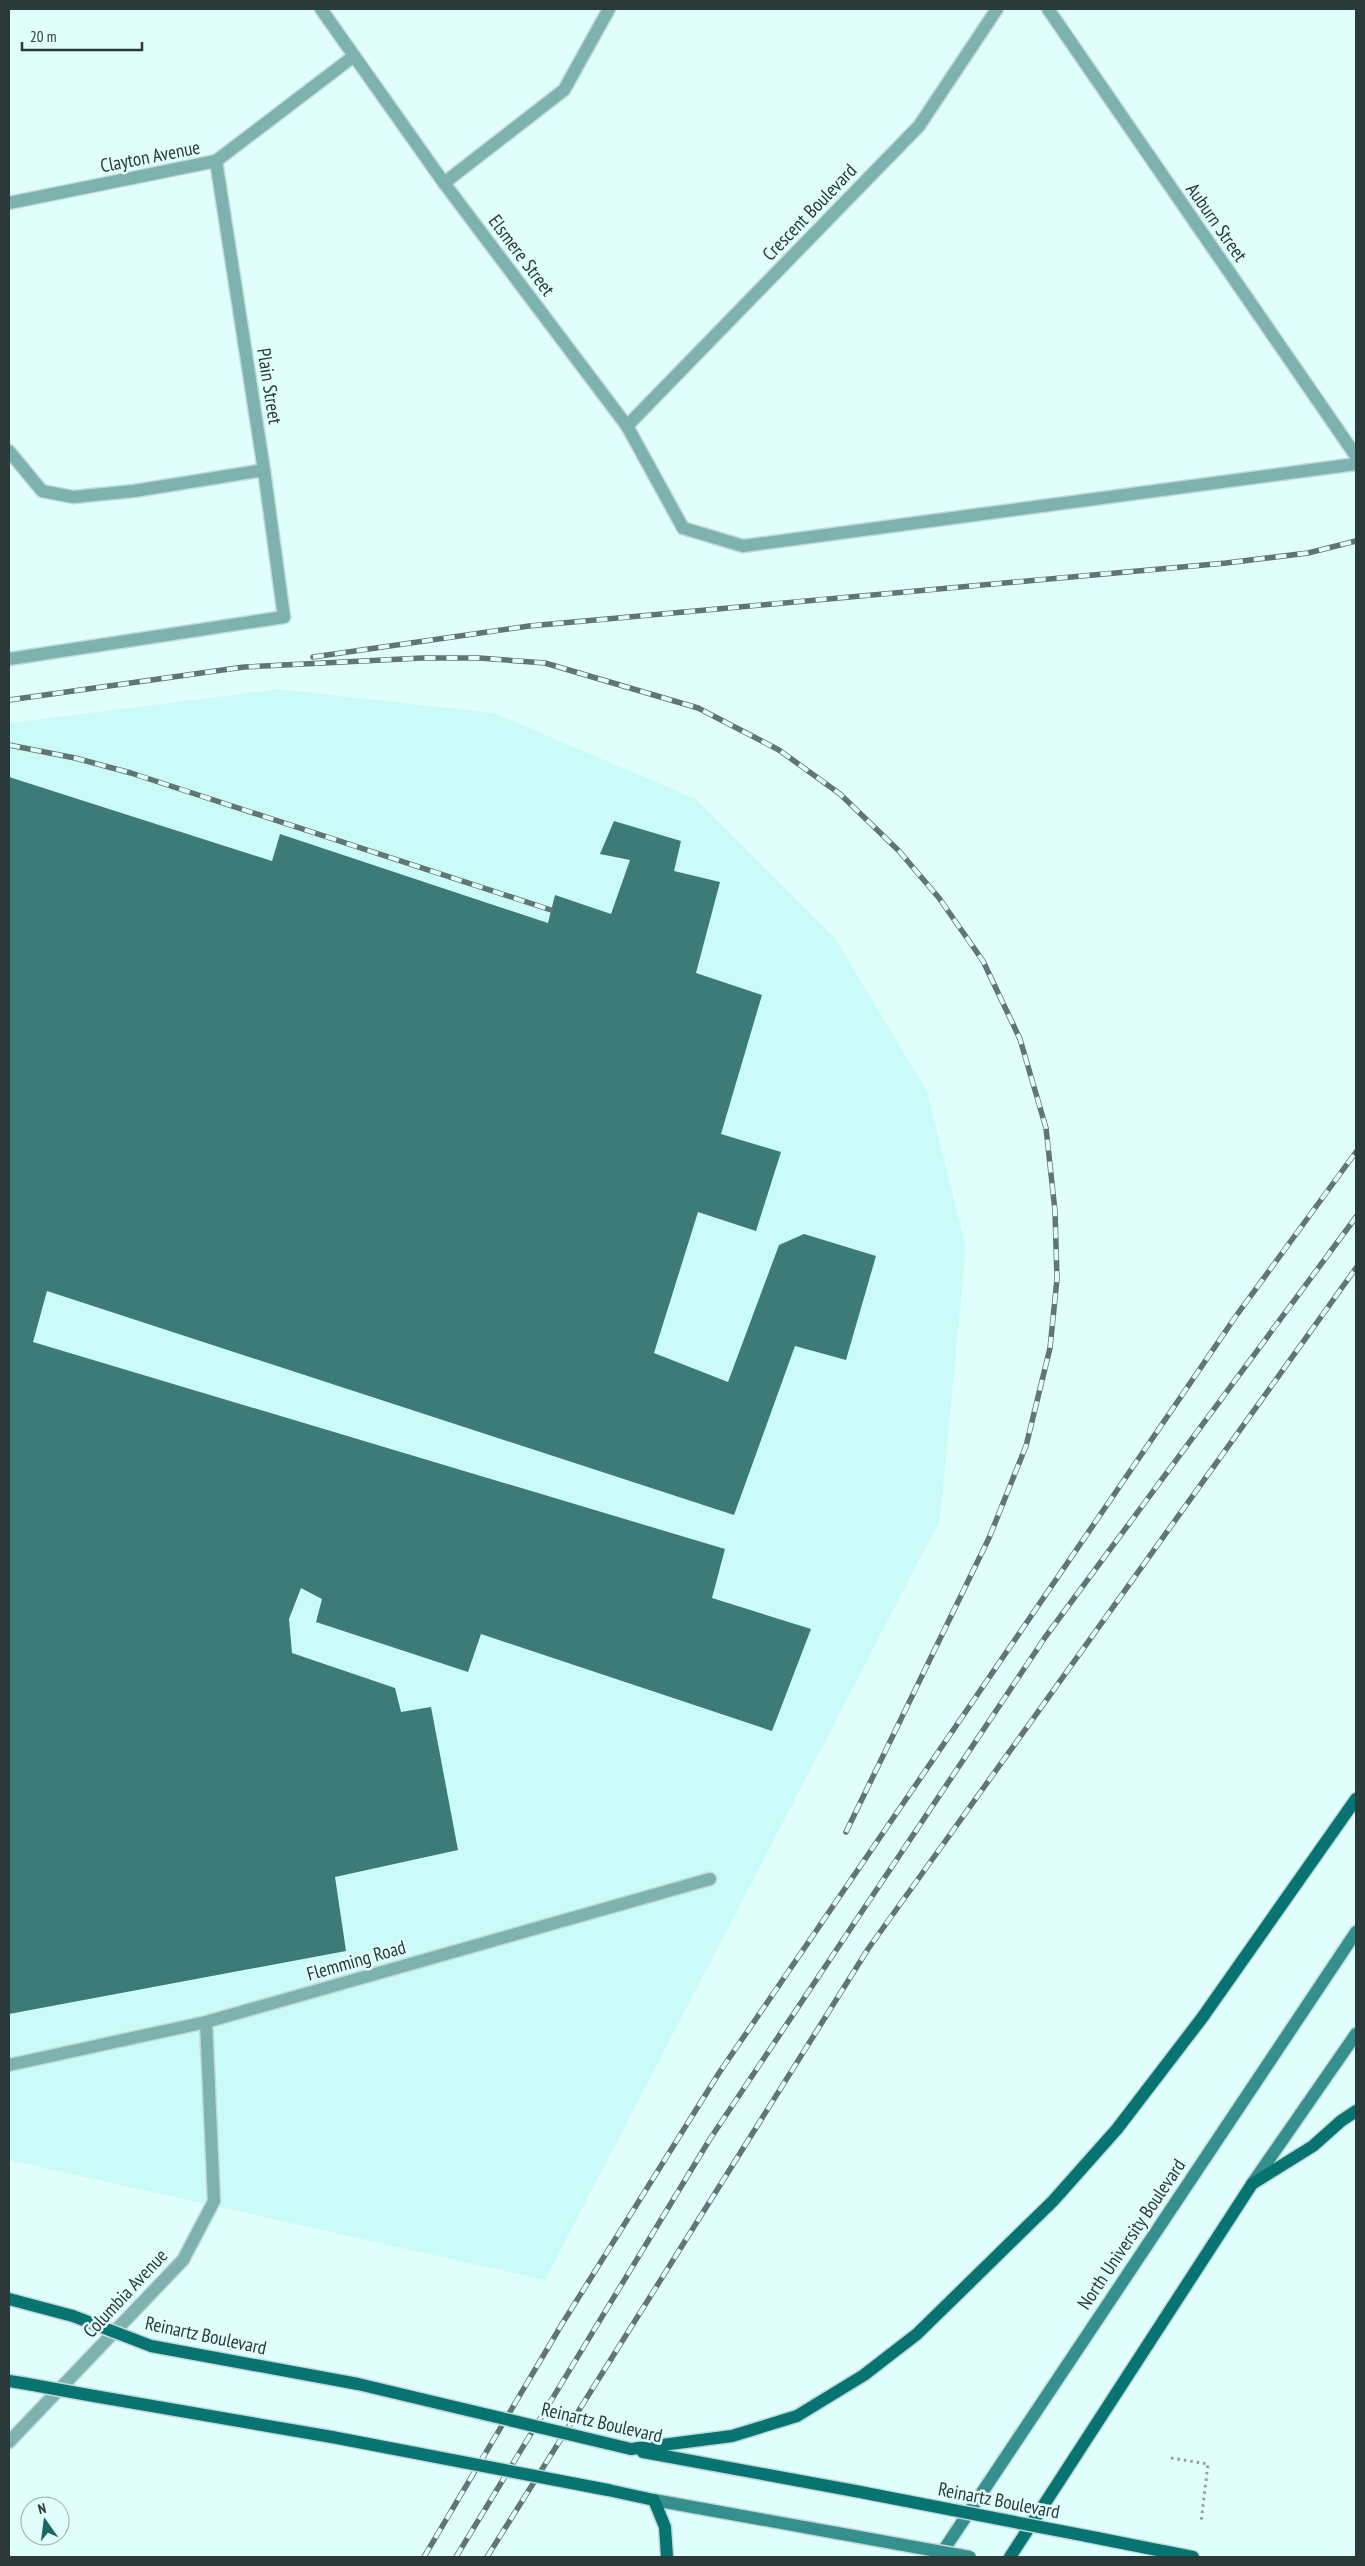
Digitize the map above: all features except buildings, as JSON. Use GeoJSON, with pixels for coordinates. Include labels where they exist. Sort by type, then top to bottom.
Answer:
{"type":"FeatureCollection","features":[{"type":"Feature","properties":{"kind":"main road"},"geometry":{"type":"LineString","coordinates":[[631,2449],[732,2436],[797,2416],[864,2375],[917,2334],[1052,2201],[1117,2129],[1202,2018],[1356,1798]]}},
{"type":"Feature","properties":{"kind":"main road","name":"North University Boulevard"},"geometry":{"type":"LineString","coordinates":[[939,2557],[1356,1932]]}},
{"type":"Feature","properties":{"kind":"main road"},"geometry":{"type":"LineString","coordinates":[[1010,2557],[1252,2184],[1356,2034]]}},
{"type":"Feature","properties":{"kind":"main road"},"geometry":{"type":"LineString","coordinates":[[1252,2184],[1313,2146],[1341,2121],[1356,2112]]}},
{"type":"Feature","properties":{"kind":"main road","name":"Reinartz Boulevard"},"geometry":{"type":"LineString","coordinates":[[9,2299],[74,2316],[151,2346],[358,2384],[631,2449],[1193,2557]]}},
{"type":"Feature","properties":{"kind":"main road"},"geometry":{"type":"LineString","coordinates":[[9,2381],[332,2437],[654,2500],[970,2557]]}},
{"type":"Feature","properties":{"kind":"main road"},"geometry":{"type":"LineString","coordinates":[[654,2500],[665,2527],[667,2557]]}},
{"type":"Feature","properties":{"kind":"street","name":"Elsmere Street"},"geometry":{"type":"LineString","coordinates":[[321,9],[444,183],[627,426],[683,528],[743,546],[1356,464]]}},
{"type":"Feature","properties":{"kind":"street"},"geometry":{"type":"LineString","coordinates":[[444,183],[564,90],[609,9]]}},
{"type":"Feature","properties":{"kind":"street","name":"Crescent Boulevard"},"geometry":{"type":"LineString","coordinates":[[627,426],[919,126],[997,9]]}},
{"type":"Feature","properties":{"kind":"street","name":"Auburn Street"},"geometry":{"type":"LineString","coordinates":[[1048,9],[1356,456]]}},
{"type":"Feature","properties":{"kind":"street","name":"Clayton Avenue"},"geometry":{"type":"LineString","coordinates":[[9,203],[216,161],[354,56]]}},
{"type":"Feature","properties":{"kind":"street","name":"Plain Street"},"geometry":{"type":"LineString","coordinates":[[9,659],[284,617],[264,470],[216,161]]}},
{"type":"Feature","properties":{"kind":"street"},"geometry":{"type":"LineString","coordinates":[[9,451],[42,491],[73,497],[134,491],[264,470]]}},
{"type":"Feature","properties":{"kind":"street","name":"Flemming Road"},"geometry":{"type":"LineString","coordinates":[[9,2065],[206,2022],[710,1879]]}},
{"type":"Feature","properties":{"kind":"street","name":"Columbia Avenue"},"geometry":{"type":"LineString","coordinates":[[9,2442],[183,2260],[214,2201],[206,2022]]}},
{"type":"Feature","properties":{"kind":"path"},"geometry":{"type":"LineString","coordinates":[[1171,2458],[1208,2464],[1201,2522]]}},
{"type":"Feature","properties":{"kind":"shaded area"},"geometry":{"type":"Polygon","coordinates":[[[279,689],[494,713],[696,799],[834,937],[927,1091],[966,1247],[940,1520],[545,2280],[9,2160],[9,723],[279,689]]]}},
{"type":"Feature","properties":{"kind":"railway"},"geometry":{"type":"LineString","coordinates":[[313,657],[529,626],[1226,563],[1308,553],[1356,541]]}},
{"type":"Feature","properties":{"kind":"railway"},"geometry":{"type":"LineString","coordinates":[[9,700],[244,667],[422,658],[479,658],[545,663],[698,708],[779,750],[840,794],[899,851],[939,898],[983,961],[1020,1039],[1046,1128],[1055,1211],[1057,1279],[1050,1348],[1026,1446],[989,1538],[846,1832]]}},
{"type":"Feature","properties":{"kind":"railway"},"geometry":{"type":"LineString","coordinates":[[9,745],[75,758],[131,773],[551,910]]}},
{"type":"Feature","properties":{"kind":"railway"},"geometry":{"type":"LineString","coordinates":[[424,2557],[562,2324],[719,2073],[1236,1316],[1356,1152]]}},
{"type":"Feature","properties":{"kind":"railway"},"geometry":{"type":"LineString","coordinates":[[456,2557],[710,2139],[1046,1636],[1356,1217]]}},
{"type":"Feature","properties":{"kind":"railway"},"geometry":{"type":"LineString","coordinates":[[487,2557],[868,1949],[1356,1268]]}}]}
